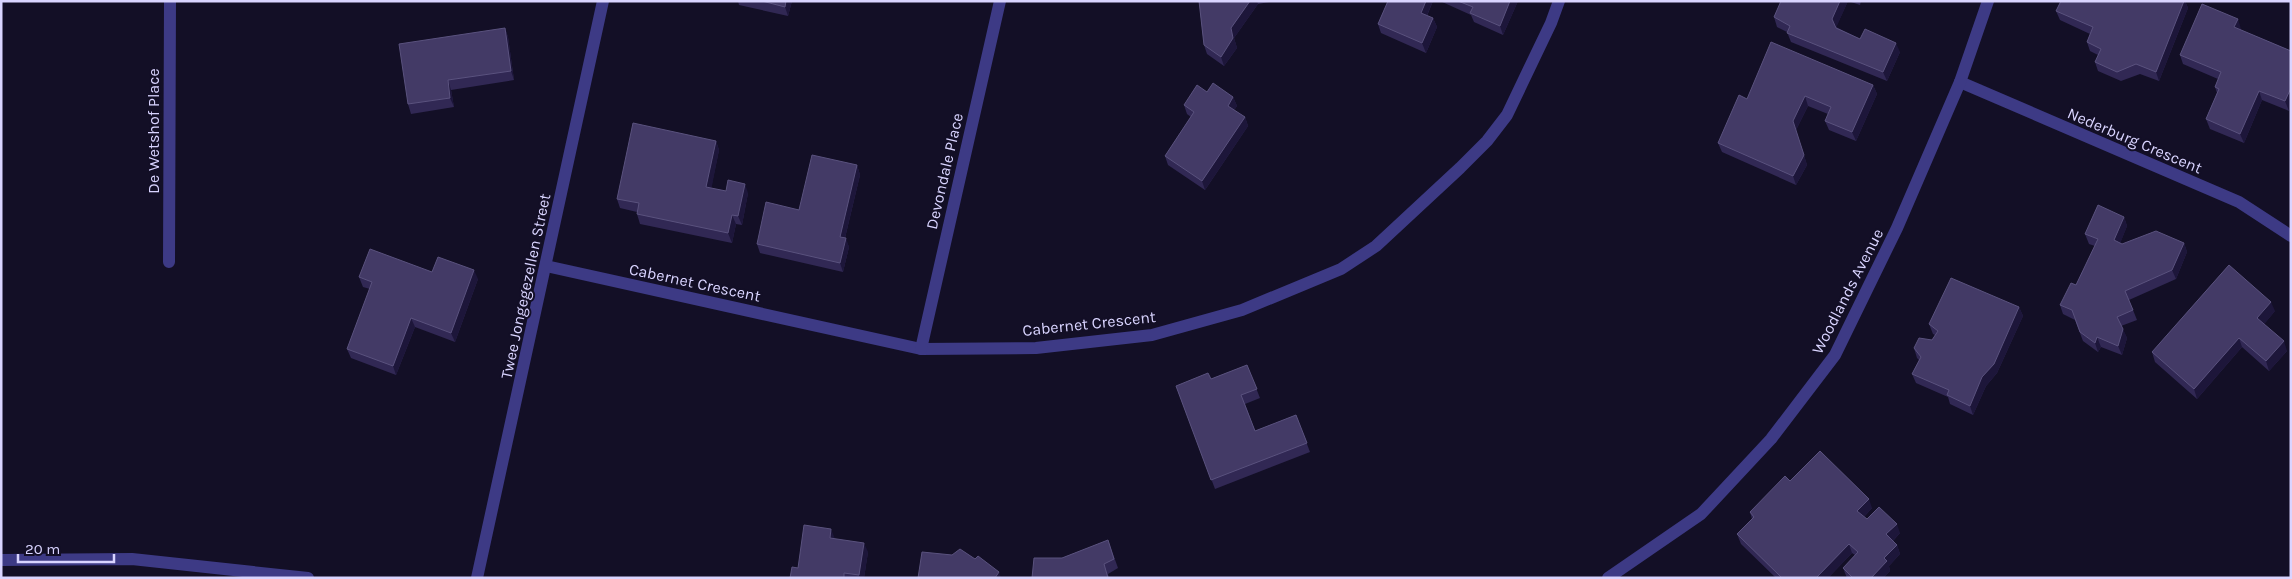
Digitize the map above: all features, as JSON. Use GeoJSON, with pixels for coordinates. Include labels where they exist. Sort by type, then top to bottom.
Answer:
{"type":"FeatureCollection","features":[{"type":"Feature","properties":{"kind":"street","name":"De Wetshof Place"},"geometry":{"type":"LineString","coordinates":[[169,262],[170,1]]}},
{"type":"Feature","properties":{"kind":"street","name":"Twee Jongegezellen Street"},"geometry":{"type":"LineString","coordinates":[[477,578],[603,1]]}},
{"type":"Feature","properties":{"kind":"street","name":"Devondale Place"},"geometry":{"type":"LineString","coordinates":[[921,349],[1000,1]]}},
{"type":"Feature","properties":{"kind":"street","name":"Cabernet Crescent"},"geometry":{"type":"LineString","coordinates":[[546,266],[921,349],[1036,348],[1152,335],[1242,310],[1341,269],[1376,246],[1487,141],[1507,115],[1551,23],[1559,1]]}},
{"type":"Feature","properties":{"kind":"street","name":"Woodlands Avenue"},"geometry":{"type":"LineString","coordinates":[[1608,578],[1700,514],[1771,438],[1835,355],[1896,228],[1960,82],[1988,1]]}},
{"type":"Feature","properties":{"kind":"street","name":"Nederburg Crescent"},"geometry":{"type":"LineString","coordinates":[[1960,82],[2239,202],[2289,231]]}},
{"type":"Feature","properties":{"kind":"street"},"geometry":{"type":"LineString","coordinates":[[1,560],[132,559],[225,573],[308,578]]}},
{"type":"Feature","properties":{"kind":"building"},"geometry":{"type":"Polygon","coordinates":[[[762,1],[786,1],[785,7],[762,1]]]}},
{"type":"Feature","properties":{"kind":"building"},"geometry":{"type":"Polygon","coordinates":[[[1199,1],[1250,1],[1231,28],[1233,38],[1221,57],[1204,45],[1199,1]]]}},
{"type":"Feature","properties":{"kind":"building"},"geometry":{"type":"Polygon","coordinates":[[[1388,1],[1426,1],[1421,13],[1433,18],[1422,43],[1378,24],[1388,1]]]}},
{"type":"Feature","properties":{"kind":"building"},"geometry":{"type":"Polygon","coordinates":[[[1458,1],[1510,1],[1500,26],[1470,13],[1473,7],[1458,1]]]}},
{"type":"Feature","properties":{"kind":"building"},"geometry":{"type":"Polygon","coordinates":[[[1781,1],[1840,1],[1832,19],[1836,28],[1860,39],[1865,29],[1896,43],[1883,72],[1787,33],[1790,26],[1774,17],[1781,1]]]}},
{"type":"Feature","properties":{"kind":"building"},"geometry":{"type":"Polygon","coordinates":[[[2061,1],[2184,1],[2156,72],[2136,64],[2117,72],[2095,62],[2101,49],[2087,42],[2093,27],[2056,11],[2061,1]]]}},
{"type":"Feature","properties":{"kind":"building"},"geometry":{"type":"Polygon","coordinates":[[[2202,4],[2238,19],[2234,27],[2291,51],[2291,88],[2285,101],[2259,91],[2240,134],[2206,119],[2219,89],[2215,87],[2221,72],[2180,55],[2202,4]]]}},
{"type":"Feature","properties":{"kind":"building"},"geometry":{"type":"Polygon","coordinates":[[[505,28],[511,71],[448,80],[450,98],[408,104],[399,44],[505,28]]]}},
{"type":"Feature","properties":{"kind":"building"},"geometry":{"type":"Polygon","coordinates":[[[1771,42],[1873,85],[1852,132],[1825,121],[1831,107],[1805,96],[1793,121],[1804,155],[1793,176],[1718,143],[1739,95],[1747,99],[1771,42]]]}},
{"type":"Feature","properties":{"kind":"building"},"geometry":{"type":"Polygon","coordinates":[[[1213,83],[1233,97],[1228,106],[1245,117],[1202,181],[1165,156],[1194,112],[1184,105],[1197,85],[1207,92],[1213,83]]]}},
{"type":"Feature","properties":{"kind":"building"},"geometry":{"type":"Polygon","coordinates":[[[633,123],[716,141],[706,187],[726,191],[728,180],[745,184],[738,216],[732,215],[728,233],[637,214],[639,203],[617,199],[633,123]]]}},
{"type":"Feature","properties":{"kind":"building"},"geometry":{"type":"Polygon","coordinates":[[[812,155],[857,165],[840,237],[846,238],[840,263],[757,244],[766,202],[799,210],[812,155]]]}},
{"type":"Feature","properties":{"kind":"building"},"geometry":{"type":"Polygon","coordinates":[[[2098,205],[2124,217],[2114,240],[2122,244],[2156,231],[2184,243],[2172,270],[2125,291],[2133,310],[2117,317],[2123,329],[2118,346],[2097,337],[2095,343],[2080,332],[2072,310],[2060,305],[2071,283],[2076,285],[2098,239],[2085,234],[2098,205]]]}},
{"type":"Feature","properties":{"kind":"building"},"geometry":{"type":"Polygon","coordinates":[[[370,249],[432,272],[438,257],[474,270],[451,333],[411,318],[393,366],[347,349],[372,282],[359,277],[370,249]]]}},
{"type":"Feature","properties":{"kind":"building"},"geometry":{"type":"Polygon","coordinates":[[[2229,265],[2271,302],[2257,318],[2284,341],[2266,361],[2239,338],[2194,389],[2152,352],[2229,265]]]}},
{"type":"Feature","properties":{"kind":"building"},"geometry":{"type":"Polygon","coordinates":[[[1951,278],[2019,307],[1994,364],[1982,377],[1970,406],[1947,395],[1949,390],[1912,374],[1921,357],[1914,348],[1919,338],[1932,340],[1938,331],[1929,324],[1951,278]]]}},
{"type":"Feature","properties":{"kind":"building"},"geometry":{"type":"Polygon","coordinates":[[[1247,365],[1257,389],[1241,395],[1255,431],[1296,415],[1307,443],[1211,480],[1176,386],[1208,373],[1211,379],[1247,365]]]}},
{"type":"Feature","properties":{"kind":"building"},"geometry":{"type":"Polygon","coordinates":[[[1820,451],[1869,499],[1857,511],[1867,519],[1879,507],[1897,524],[1886,534],[1897,545],[1884,558],[1887,561],[1871,578],[1853,578],[1843,568],[1858,552],[1849,544],[1816,578],[1782,578],[1737,534],[1754,517],[1750,512],[1785,476],[1790,481],[1820,451]]]}},
{"type":"Feature","properties":{"kind":"building"},"geometry":{"type":"Polygon","coordinates":[[[804,525],[831,529],[830,538],[864,543],[859,575],[844,573],[844,578],[790,578],[792,567],[798,568],[804,525]]]}},
{"type":"Feature","properties":{"kind":"building"},"geometry":{"type":"Polygon","coordinates":[[[1108,540],[1114,559],[1104,564],[1108,578],[1032,578],[1034,558],[1062,558],[1108,540]]]}},
{"type":"Feature","properties":{"kind":"building"},"geometry":{"type":"Polygon","coordinates":[[[960,549],[975,559],[978,556],[999,572],[995,578],[918,578],[922,552],[952,555],[960,549]]]}}]}
